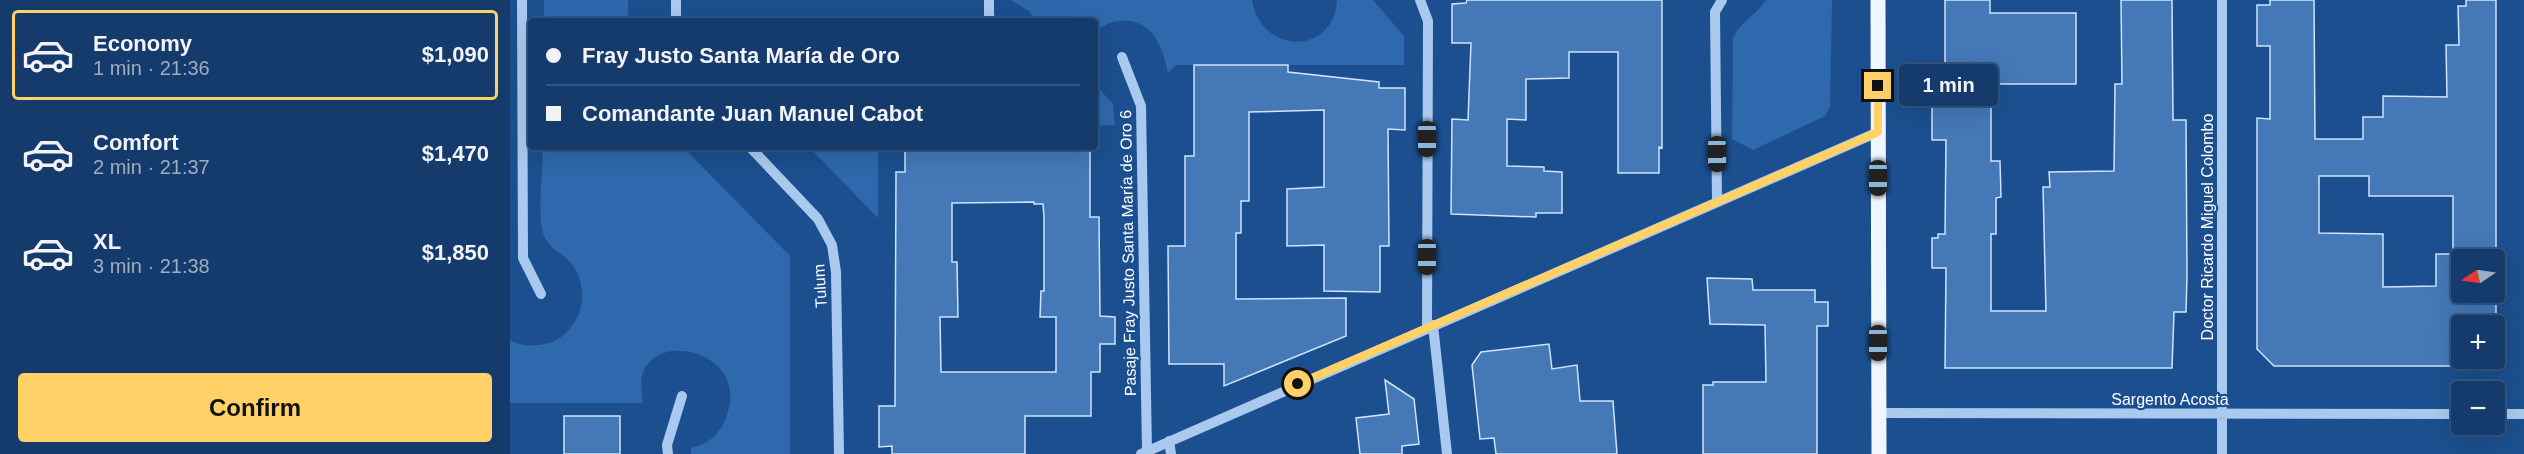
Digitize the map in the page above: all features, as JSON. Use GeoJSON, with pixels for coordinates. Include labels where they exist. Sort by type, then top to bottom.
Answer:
{"type":"FeatureCollection","features":[{"type":"Feature","properties":{"kind":"main road"},"geometry":{"type":"LineString","coordinates":[[1878,0],[1879,454]]}},
{"type":"Feature","properties":{"kind":"street"},"geometry":{"type":"LineString","coordinates":[[522,0],[524,258],[541,294]]}},
{"type":"Feature","properties":{"kind":"street"},"geometry":{"type":"LineString","coordinates":[[676,0],[676,18]]}},
{"type":"Feature","properties":{"kind":"street"},"geometry":{"type":"LineString","coordinates":[[989,0],[990,18]]}},
{"type":"Feature","properties":{"kind":"street"},"geometry":{"type":"LineString","coordinates":[[1420,0],[1428,21],[1430,327],[1448,454]]}},
{"type":"Feature","properties":{"kind":"street"},"geometry":{"type":"LineString","coordinates":[[1717,202],[1715,12],[1722,0]]}},
{"type":"Feature","properties":{"kind":"street","name":"Doctor Ricardo Miguel Colombo"},"geometry":{"type":"LineString","coordinates":[[2222,0],[2222,454]]}},
{"type":"Feature","properties":{"kind":"street","name":"Pasaje Fray Justo Santa María de Oro 6"},"geometry":{"type":"LineString","coordinates":[[1122,57],[1141,105],[1144,453]]}},
{"type":"Feature","properties":{"kind":"street"},"geometry":{"type":"LineString","coordinates":[[1144,453],[1878,132]]}},
{"type":"Feature","properties":{"kind":"street","name":"Tulum"},"geometry":{"type":"LineString","coordinates":[[753,150],[818,219],[832,245],[836,272],[839,454]]}},
{"type":"Feature","properties":{"kind":"street"},"geometry":{"type":"LineString","coordinates":[[668,454],[667,445],[682,396]]}},
{"type":"Feature","properties":{"kind":"street","name":"Sargento Acosta"},"geometry":{"type":"LineString","coordinates":[[1878,413],[2451,414]]}},
{"type":"Feature","properties":{"kind":"street"},"geometry":{"type":"LineString","coordinates":[[2505,414],[2524,414]]}},
{"type":"Feature","properties":{"kind":"street"},"geometry":{"type":"LineString","coordinates":[[1169,441],[1171,454]]}},
{"type":"Feature","properties":{"kind":"shaded area"},"geometry":{"type":"Polygon","coordinates":[[[544,0],[628,0],[628,18],[544,18],[544,0]]]}},
{"type":"Feature","properties":{"kind":"shaded area"},"geometry":{"type":"Polygon","coordinates":[[[1011,0],[1252,0],[1258,18],[1269,31],[1282,39],[1297,42],[1311,39],[1324,31],[1333,18],[1337,0],[1373,0],[1404,36],[1404,65],[1176,65],[1168,73],[1159,44],[1148,29],[1140,24],[1120,21],[1109,23],[1098,31],[1098,18],[1034,18],[1029,11],[1011,0]]]}},
{"type":"Feature","properties":{"kind":"shaded area"},"geometry":{"type":"Polygon","coordinates":[[[1766,0],[1832,0],[1830,106],[1825,116],[1753,150],[1732,139],[1733,38],[1740,27],[1766,0]]]}},
{"type":"Feature","properties":{"kind":"shaded area"},"geometry":{"type":"Polygon","coordinates":[[[1098,87],[1113,104],[1115,125],[1098,126],[1098,87]]]}},
{"type":"Feature","properties":{"kind":"shaded area"},"geometry":{"type":"Polygon","coordinates":[[[543,150],[686,150],[790,256],[790,454],[691,454],[691,448],[707,442],[719,431],[725,420],[730,397],[726,378],[715,364],[699,354],[681,351],[664,353],[650,361],[641,379],[643,403],[510,403],[510,340],[523,345],[550,343],[565,334],[574,323],[581,307],[582,290],[578,274],[568,260],[549,244],[544,235],[541,200],[543,150]]]}},
{"type":"Feature","properties":{"kind":"shaded area"},"geometry":{"type":"Polygon","coordinates":[[[812,150],[878,150],[878,218],[812,150]]]}},
{"type":"Feature","properties":{"kind":"building"},"geometry":{"type":"Polygon","coordinates":[[[1467,0],[1662,0],[1662,148],[1659,147],[1659,173],[1618,173],[1618,52],[1569,52],[1569,78],[1526,79],[1526,120],[1507,119],[1507,166],[1544,167],[1544,171],[1562,172],[1562,213],[1536,213],[1536,217],[1451,214],[1452,119],[1468,120],[1471,43],[1452,43],[1452,4],[1466,3],[1467,0]]]}},
{"type":"Feature","properties":{"kind":"building"},"geometry":{"type":"Polygon","coordinates":[[[1945,0],[1990,0],[1990,13],[2076,13],[2076,84],[1991,84],[1991,161],[2000,161],[2001,197],[1996,198],[1996,234],[1991,234],[1991,311],[2046,311],[2043,187],[2050,187],[2049,172],[2114,171],[2115,84],[2122,84],[2121,0],[2172,0],[2173,120],[2186,120],[2187,275],[2186,312],[2174,312],[2172,368],[1945,368],[1946,268],[1932,268],[1932,238],[1938,238],[1938,234],[1945,234],[1946,140],[1932,140],[1932,84],[1945,84],[1945,0]]]}},
{"type":"Feature","properties":{"kind":"building"},"geometry":{"type":"Polygon","coordinates":[[[2270,0],[2314,0],[2315,139],[2363,139],[2363,117],[2383,117],[2383,96],[2447,97],[2446,45],[2459,45],[2458,6],[2466,6],[2466,0],[2496,0],[2496,249],[2453,249],[2453,196],[2369,196],[2369,176],[2319,176],[2319,233],[2383,234],[2383,287],[2436,286],[2436,254],[2451,254],[2451,303],[2496,303],[2496,315],[2451,315],[2451,366],[2274,366],[2257,349],[2257,118],[2270,119],[2270,46],[2257,46],[2257,5],[2270,5],[2270,0]]]}},
{"type":"Feature","properties":{"kind":"building"},"geometry":{"type":"Polygon","coordinates":[[[1194,65],[1288,65],[1288,72],[1379,82],[1379,88],[1405,88],[1405,130],[1388,129],[1389,246],[1380,246],[1380,292],[1324,291],[1324,245],[1287,246],[1287,189],[1324,187],[1324,110],[1249,112],[1249,201],[1241,201],[1241,233],[1236,233],[1236,299],[1346,298],[1346,336],[1224,386],[1224,364],[1169,364],[1168,246],[1185,246],[1185,156],[1194,156],[1194,65]]]}},
{"type":"Feature","properties":{"kind":"building"},"geometry":{"type":"Polygon","coordinates":[[[905,150],[1090,150],[1090,217],[1099,217],[1100,316],[1115,317],[1115,344],[1100,344],[1100,372],[1091,372],[1091,416],[1025,416],[1025,454],[892,454],[892,446],[879,447],[879,406],[895,406],[896,172],[905,172],[905,150]],[[1034,202],[952,203],[952,262],[957,262],[958,317],[940,317],[941,372],[1056,372],[1056,317],[1040,317],[1041,291],[1044,291],[1043,204],[1034,204],[1034,202]]]}},
{"type":"Feature","properties":{"kind":"building"},"geometry":{"type":"Polygon","coordinates":[[[1707,278],[1752,279],[1753,290],[1815,290],[1815,302],[1828,302],[1828,326],[1817,326],[1817,454],[1703,454],[1703,385],[1713,385],[1713,382],[1766,382],[1765,325],[1710,324],[1707,278]]]}},
{"type":"Feature","properties":{"kind":"building"},"geometry":{"type":"Polygon","coordinates":[[[1549,344],[1552,369],[1577,365],[1580,401],[1613,401],[1617,454],[1496,454],[1494,438],[1480,439],[1472,365],[1481,352],[1549,344]]]}},
{"type":"Feature","properties":{"kind":"building"},"geometry":{"type":"Polygon","coordinates":[[[1385,380],[1414,399],[1419,444],[1402,446],[1402,454],[1360,454],[1356,418],[1389,414],[1385,380]]]}},
{"type":"Feature","properties":{"kind":"building"},"geometry":{"type":"Polygon","coordinates":[[[564,416],[620,416],[620,454],[564,454],[564,416]]]}},
{"type":"Feature","properties":{"kind":"route"},"geometry":{"type":"LineString","coordinates":[[1298,384],[1878,132],[1878,86]]}}]}
